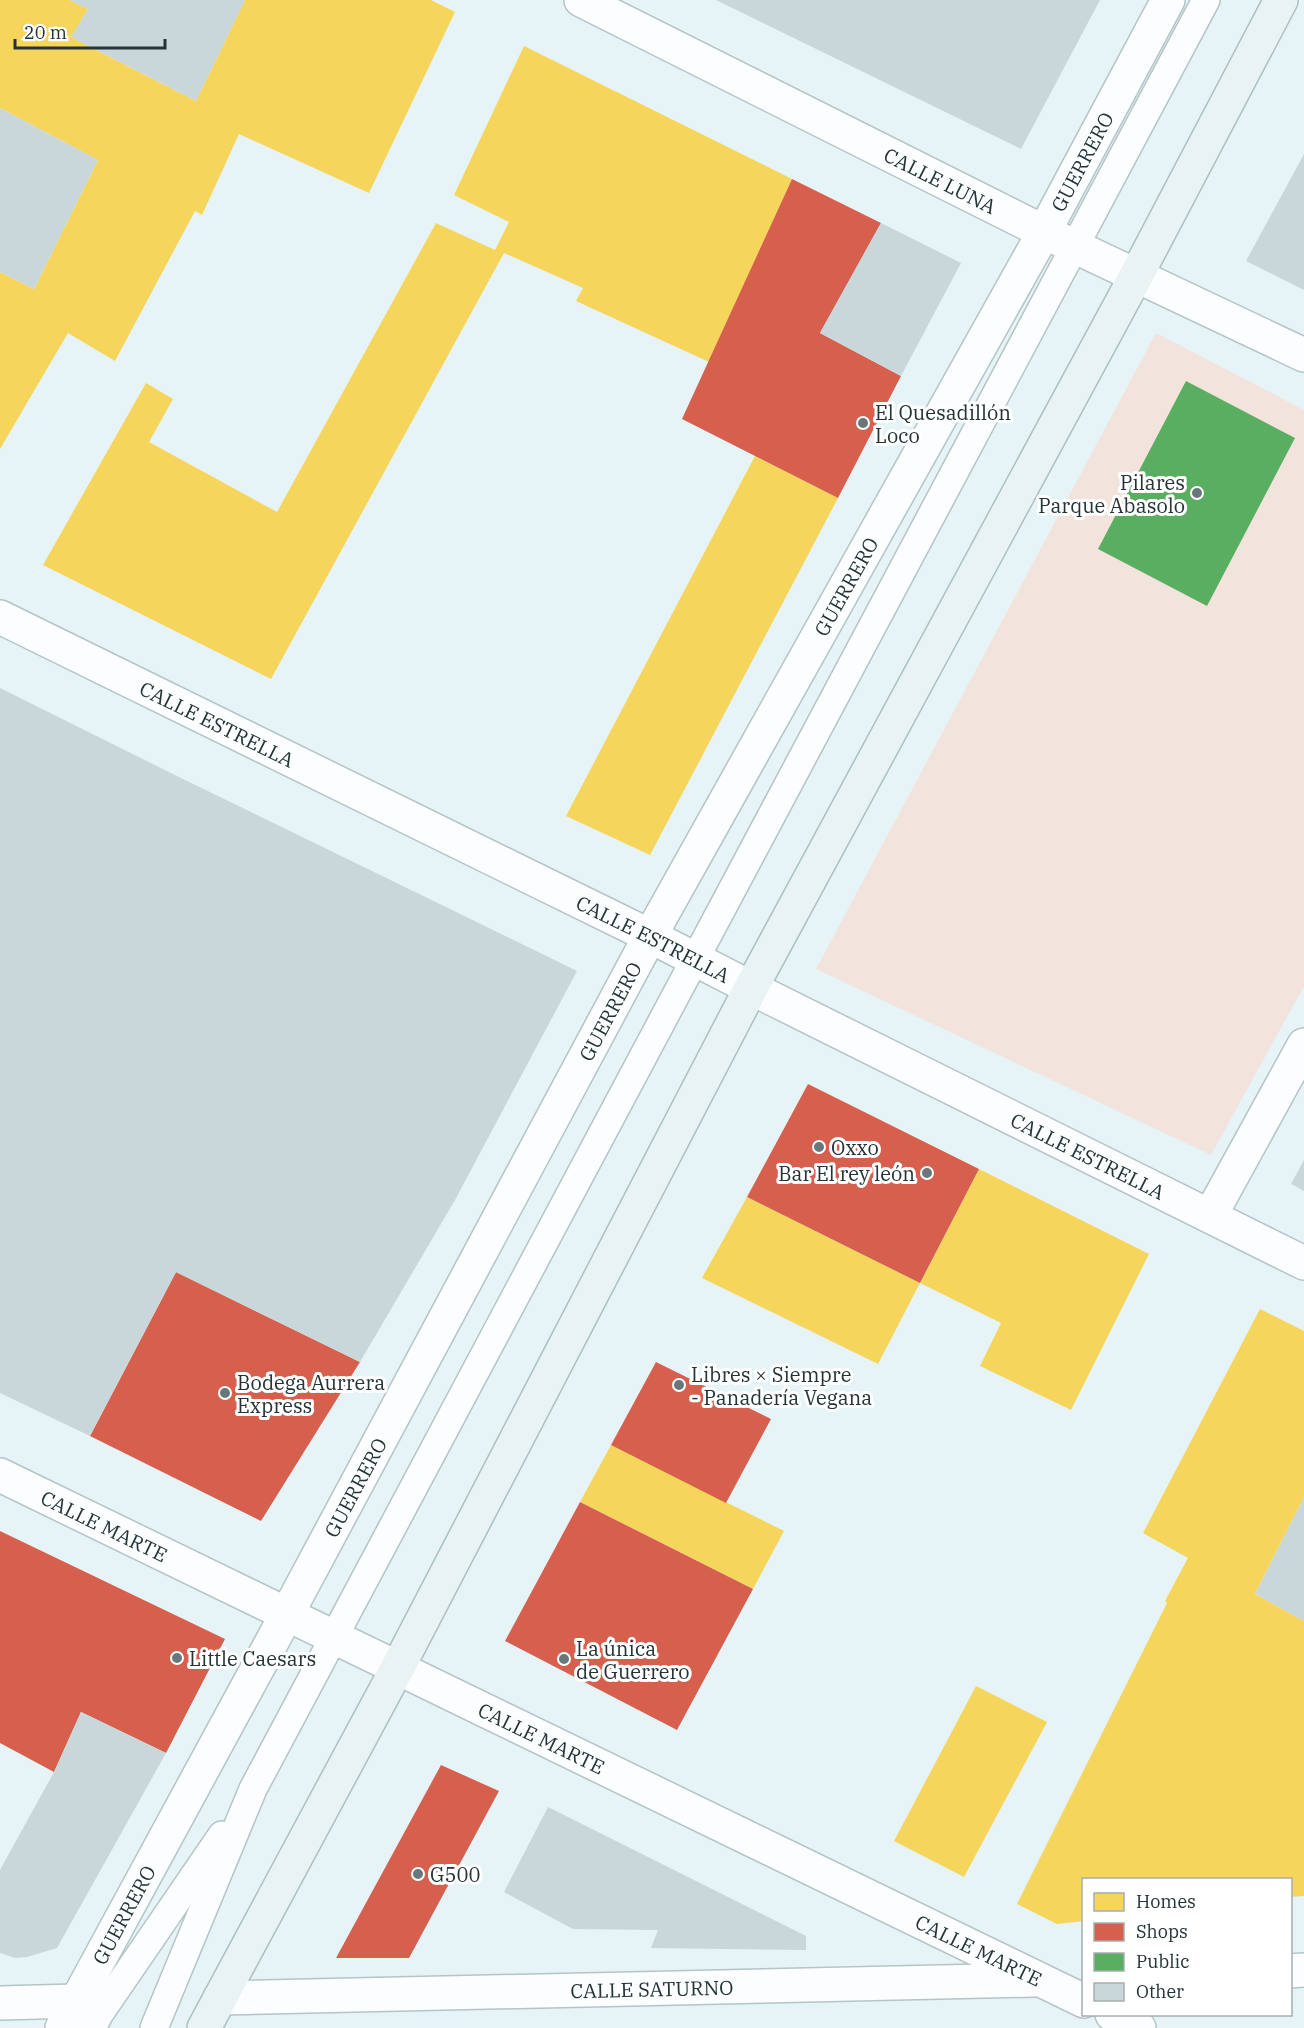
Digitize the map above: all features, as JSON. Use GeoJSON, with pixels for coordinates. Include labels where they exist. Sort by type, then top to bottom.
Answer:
{"type":"FeatureCollection","features":[{"type":"Feature","properties":{"kind":"main road"},"geometry":{"type":"LineString","coordinates":[[204,2028],[398,1667],[751,988],[1136,276],[1281,0]]}},
{"type":"Feature","properties":{"kind":"street","name":"CALLE LUNA"},"geometry":{"type":"LineString","coordinates":[[581,0],[1044,232],[1304,355]]}},
{"type":"Feature","properties":{"kind":"street","name":"GUERRERO"},"geometry":{"type":"LineString","coordinates":[[77,2019],[287,1614],[650,936],[1044,232],[1168,0]]}},
{"type":"Feature","properties":{"kind":"street","name":"CALLE ESTRELLA"},"geometry":{"type":"LineString","coordinates":[[0,617],[650,936],[1304,1263]]}},
{"type":"Feature","properties":{"kind":"street"},"geometry":{"type":"LineString","coordinates":[[1210,1216],[1304,1045]]}},
{"type":"Feature","properties":{"kind":"street","name":"CALLE MARTE"},"geometry":{"type":"LineString","coordinates":[[0,1475],[1082,2000]]}},
{"type":"Feature","properties":{"kind":"street","name":"CALLE SATURNO"},"geometry":{"type":"LineString","coordinates":[[220,1998],[1082,1978]]}},
{"type":"Feature","properties":{"kind":"street"},"geometry":{"type":"LineString","coordinates":[[0,2003],[77,2019]]}},
{"type":"Feature","properties":{"kind":"street"},"geometry":{"type":"LineString","coordinates":[[1116,2016],[1139,2028]]}},
{"type":"Feature","properties":{"kind":"lane"},"geometry":{"type":"LineString","coordinates":[[154,2028],[253,1789],[1206,0]]}},
{"type":"Feature","properties":{"kind":"lane"},"geometry":{"type":"LineString","coordinates":[[77,2019],[100,2013],[253,1789]]}},
{"type":"Feature","properties":{"kind":"shaded area"},"geometry":{"type":"Polygon","coordinates":[[[1156,333],[1304,410],[1304,986],[1211,1155],[816,969],[1156,333]]]}},
{"type":"Feature","properties":{"kind":"building: Homes"},"geometry":{"type":"Polygon","coordinates":[[[0,0],[69,0],[88,9],[71,37],[196,101],[245,0],[431,0],[455,12],[369,193],[239,134],[202,215],[195,211],[115,361],[68,333],[0,449],[0,272],[34,289],[98,160],[0,108],[0,0]]]}},
{"type":"Feature","properties":{"kind":"building: Homes"},"geometry":{"type":"Polygon","coordinates":[[[524,46],[792,179],[709,362],[576,301],[583,288],[504,253],[271,679],[43,565],[146,383],[173,399],[149,442],[277,512],[436,223],[495,250],[509,222],[454,195],[524,46]]]}},
{"type":"Feature","properties":{"kind":"building: Homes"},"geometry":{"type":"Polygon","coordinates":[[[755,456],[838,498],[650,855],[566,816],[755,456]]]}},
{"type":"Feature","properties":{"kind":"building: Homes"},"geometry":{"type":"Polygon","coordinates":[[[979,1169],[1149,1254],[1071,1410],[980,1366],[1001,1323],[920,1283],[979,1169]]]}},
{"type":"Feature","properties":{"kind":"building: Homes"},"geometry":{"type":"Polygon","coordinates":[[[747,1197],[920,1283],[878,1364],[702,1278],[747,1197]]]}},
{"type":"Feature","properties":{"kind":"building: Homes"},"geometry":{"type":"Polygon","coordinates":[[[1260,1309],[1304,1331],[1304,1497],[1255,1594],[1304,1621],[1304,1896],[1292,1897],[1292,1878],[1082,1878],[1082,1921],[1057,1924],[1017,1904],[1188,1558],[1143,1533],[1260,1309]]]}},
{"type":"Feature","properties":{"kind":"building: Homes"},"geometry":{"type":"Polygon","coordinates":[[[611,1445],[784,1531],[753,1589],[580,1502],[611,1445]]]}},
{"type":"Feature","properties":{"kind":"building: Homes"},"geometry":{"type":"Polygon","coordinates":[[[976,1686],[1047,1722],[964,1877],[894,1841],[976,1686]]]}},
{"type":"Feature","properties":{"kind":"building: Shops"},"geometry":{"type":"Polygon","coordinates":[[[792,179],[881,223],[820,333],[901,376],[838,498],[682,419],[792,179]]]}},
{"type":"Feature","properties":{"kind":"building: Shops"},"geometry":{"type":"Polygon","coordinates":[[[808,1084],[979,1169],[920,1283],[747,1197],[808,1084]]]}},
{"type":"Feature","properties":{"kind":"building: Shops"},"geometry":{"type":"Polygon","coordinates":[[[176,1272],[360,1362],[261,1521],[90,1436],[176,1272]]]}},
{"type":"Feature","properties":{"kind":"building: Shops"},"geometry":{"type":"Polygon","coordinates":[[[656,1362],[771,1419],[726,1503],[611,1445],[656,1362]]]}},
{"type":"Feature","properties":{"kind":"building: Shops"},"geometry":{"type":"Polygon","coordinates":[[[580,1502],[753,1589],[677,1730],[505,1641],[580,1502]]]}},
{"type":"Feature","properties":{"kind":"building: Shops"},"geometry":{"type":"Polygon","coordinates":[[[0,1531],[225,1639],[166,1753],[81,1712],[54,1772],[0,1743],[0,1531]]]}},
{"type":"Feature","properties":{"kind":"building: Shops","name":"G500"},"geometry":{"type":"Polygon","coordinates":[[[441,1765],[499,1791],[409,1958],[336,1958],[441,1765]]]}},
{"type":"Feature","properties":{"kind":"building: Public","name":"Pilares Parque Abasolo"},"geometry":{"type":"Polygon","coordinates":[[[1186,381],[1295,438],[1207,606],[1098,549],[1186,381]]]}},
{"type":"Feature","properties":{"kind":"building: Other"},"geometry":{"type":"Polygon","coordinates":[[[69,0],[245,0],[196,101],[71,37],[88,9],[69,0]]]}},
{"type":"Feature","properties":{"kind":"building: Other"},"geometry":{"type":"Polygon","coordinates":[[[716,0],[1100,0],[1021,149],[716,0]]]}},
{"type":"Feature","properties":{"kind":"building: Other"},"geometry":{"type":"Polygon","coordinates":[[[0,108],[98,160],[34,289],[0,272],[0,108]]]}},
{"type":"Feature","properties":{"kind":"building: Other"},"geometry":{"type":"Polygon","coordinates":[[[1304,154],[1304,290],[1246,261],[1304,154]]]}},
{"type":"Feature","properties":{"kind":"building: Other"},"geometry":{"type":"Polygon","coordinates":[[[881,223],[961,263],[901,376],[820,333],[881,223]]]}},
{"type":"Feature","properties":{"kind":"building: Other"},"geometry":{"type":"Polygon","coordinates":[[[0,688],[577,971],[455,1200],[360,1362],[176,1272],[90,1436],[0,1393],[0,688]]]}},
{"type":"Feature","properties":{"kind":"building: Other"},"geometry":{"type":"Polygon","coordinates":[[[1304,1160],[1304,1191],[1291,1184],[1304,1160]]]}},
{"type":"Feature","properties":{"kind":"building: Other"},"geometry":{"type":"Polygon","coordinates":[[[1304,1497],[1304,1621],[1255,1594],[1304,1497]]]}},
{"type":"Feature","properties":{"kind":"building: Other"},"geometry":{"type":"Polygon","coordinates":[[[81,1712],[166,1753],[57,1948],[27,1957],[15,1958],[0,1953],[0,1870],[54,1772],[81,1712]]]}},
{"type":"Feature","properties":{"kind":"building: Other"},"geometry":{"type":"Polygon","coordinates":[[[548,1807],[806,1936],[806,1950],[651,1948],[658,1930],[573,1929],[504,1892],[548,1807]]]}},
{"type":"Feature","properties":{"kind":"place","name":"El Quesadillón Loco"},"geometry":{"type":"Point","coordinates":[863,423]}},
{"type":"Feature","properties":{"kind":"place","name":"Pilares Parque Abasolo"},"geometry":{"type":"Point","coordinates":[1197,493]}},
{"type":"Feature","properties":{"kind":"place","name":"Oxxo"},"geometry":{"type":"Point","coordinates":[819,1147]}},
{"type":"Feature","properties":{"kind":"place","name":"Bar El rey león"},"geometry":{"type":"Point","coordinates":[927,1173]}},
{"type":"Feature","properties":{"kind":"place","name":"Libres × Siempre - Panadería Vegana"},"geometry":{"type":"Point","coordinates":[679,1385]}},
{"type":"Feature","properties":{"kind":"place","name":"Bodega Aurrera Express"},"geometry":{"type":"Point","coordinates":[225,1393]}},
{"type":"Feature","properties":{"kind":"place","name":"Little Caesars"},"geometry":{"type":"Point","coordinates":[177,1658]}},
{"type":"Feature","properties":{"kind":"place","name":"La única de Guerrero"},"geometry":{"type":"Point","coordinates":[564,1659]}},
{"type":"Feature","properties":{"kind":"place","name":"G500"},"geometry":{"type":"Point","coordinates":[418,1874]}}]}
